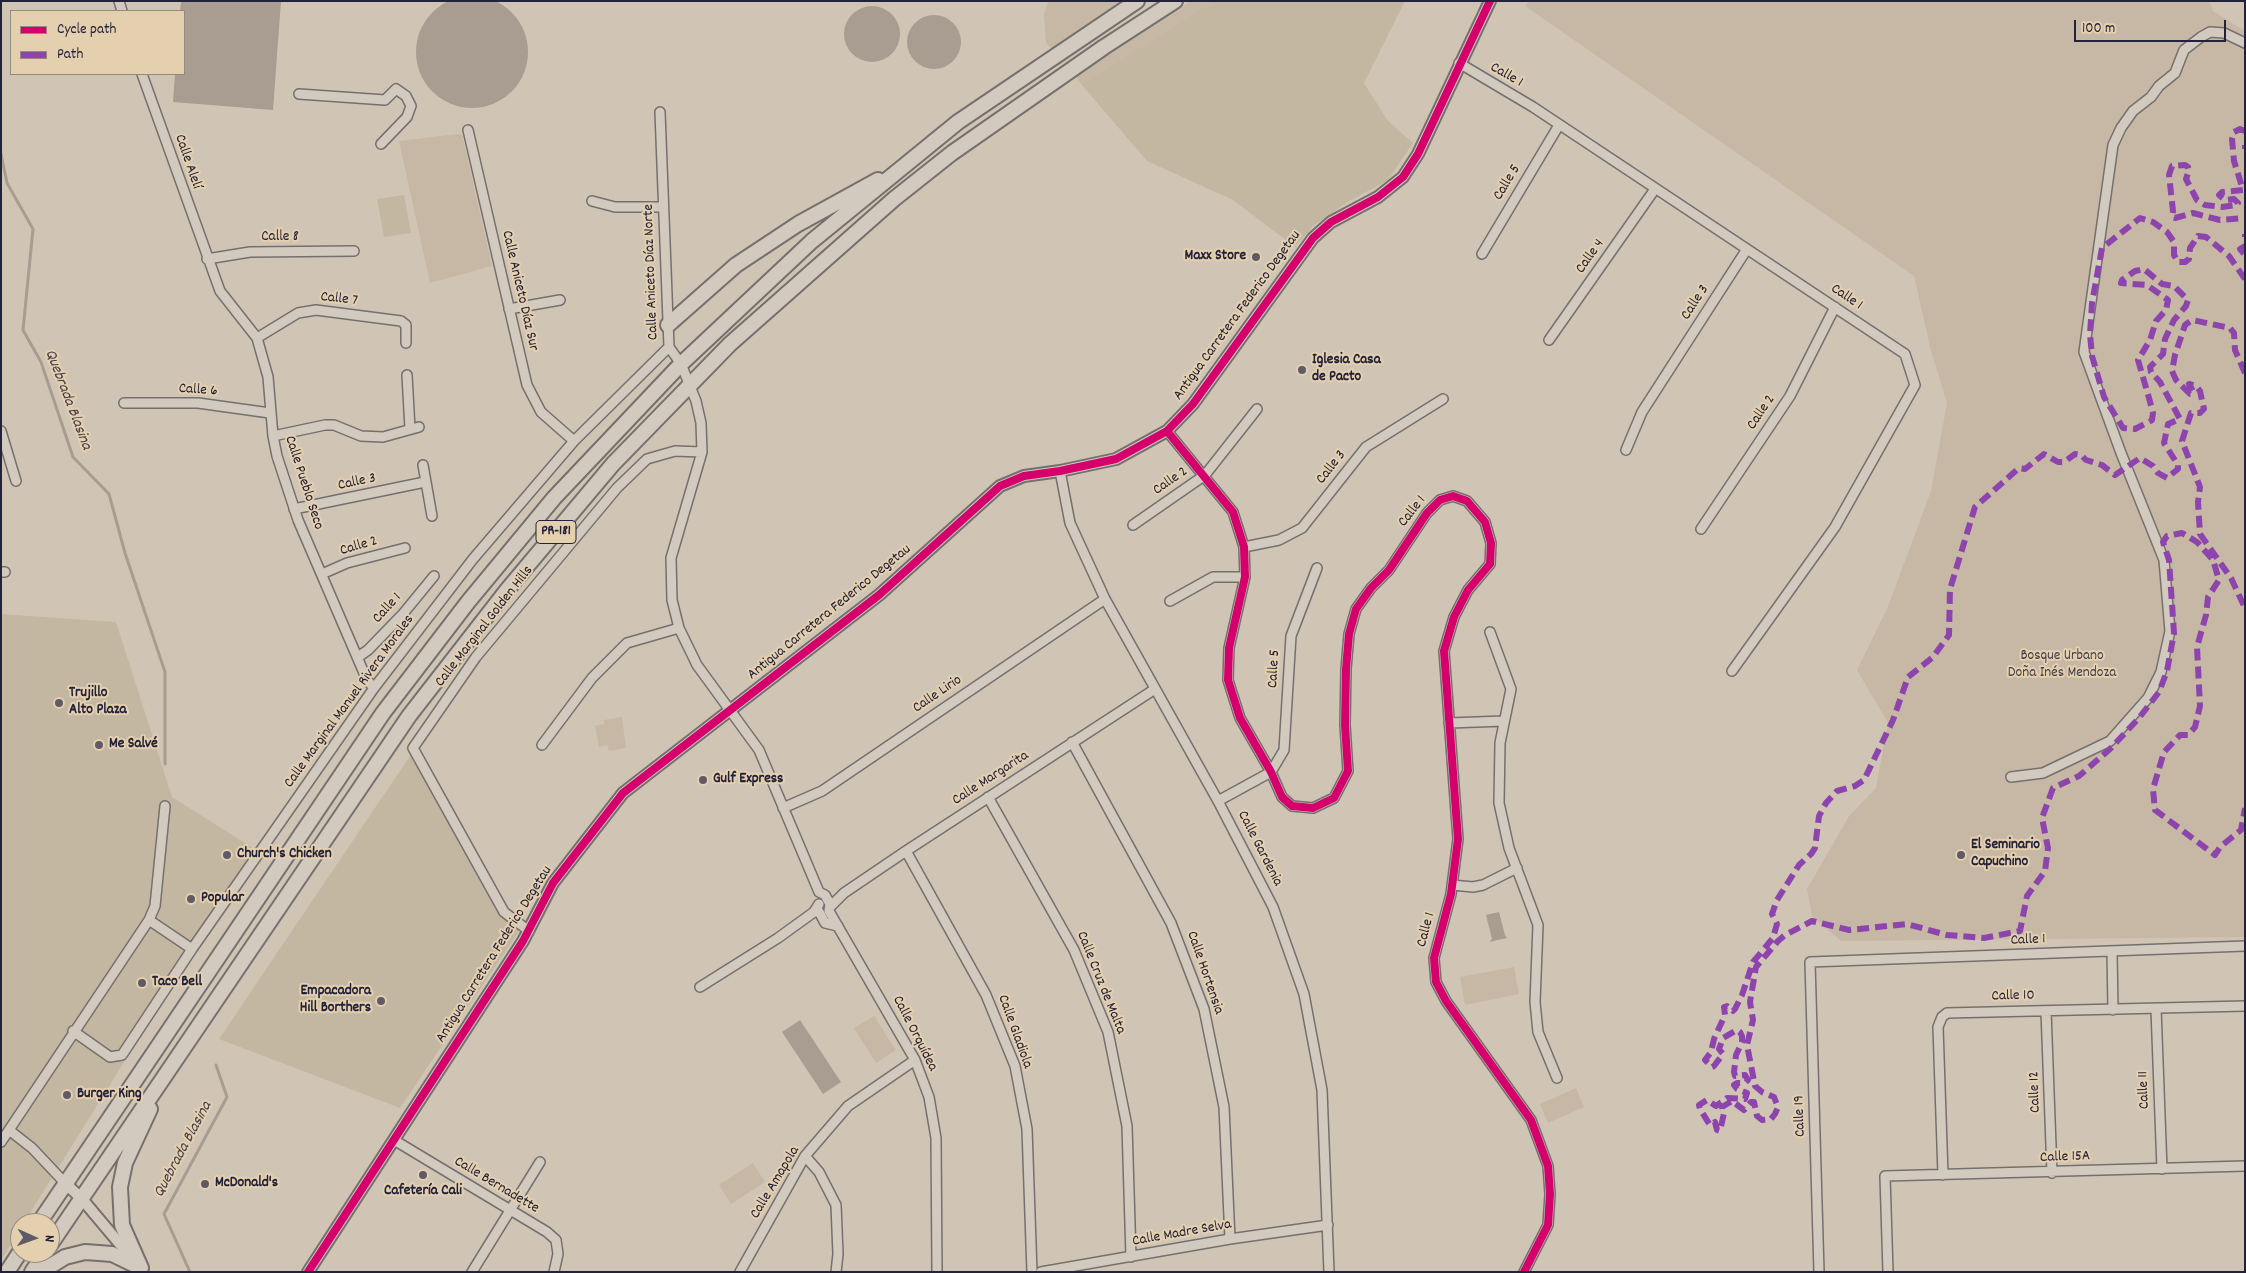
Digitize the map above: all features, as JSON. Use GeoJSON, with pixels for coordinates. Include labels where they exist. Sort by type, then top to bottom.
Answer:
{"type":"FeatureCollection","features":[{"type":"Feature","properties":{"kind":"main road","name":"PR-181"},"geometry":{"type":"LineString","coordinates":[[46,1213],[389,706],[468,602],[554,498],[681,364],[812,241],[958,122],[1137,1]]}},
{"type":"Feature","properties":{"kind":"main road","name":"PR-181"},"geometry":{"type":"LineString","coordinates":[[60,1231],[409,716],[507,590],[614,464],[730,344],[894,199],[952,153],[1104,47],[1175,1]]}},
{"type":"Feature","properties":{"kind":"main road"},"geometry":{"type":"LineString","coordinates":[[668,325],[736,265],[798,224],[859,189],[899,170]]}},
{"type":"Feature","properties":{"kind":"main road"},"geometry":{"type":"LineString","coordinates":[[142,1270],[122,1225],[120,1187],[125,1163],[162,1080]]}},
{"type":"Feature","properties":{"kind":"main road"},"geometry":{"type":"LineString","coordinates":[[41,1272],[65,1257],[85,1252],[112,1254],[142,1270]]}},
{"type":"Feature","properties":{"kind":"street","name":"Antigua Carretera Federico Degetau"},"geometry":{"type":"LineString","coordinates":[[308,1272],[529,931],[553,883],[623,793],[879,595],[1000,486],[1024,476],[1060,471],[1116,459],[1167,431],[1193,404],[1313,238],[1331,222],[1378,197],[1403,177],[1418,154],[1459,63],[1490,1]]}},
{"type":"Feature","properties":{"kind":"street"},"geometry":{"type":"LineString","coordinates":[[2011,777],[2043,773],[2110,741],[2148,698],[2161,672],[2170,631],[2164,560],[2121,453],[2084,352],[2113,145],[2133,111],[2151,97],[2159,86],[2175,73],[2184,50],[2210,32],[2224,32],[2245,43]]}},
{"type":"Feature","properties":{"kind":"street","name":"Calle 1"},"geometry":{"type":"LineString","coordinates":[[1459,63],[1533,107],[1905,354],[1915,385],[1836,527],[1732,671]]}},
{"type":"Feature","properties":{"kind":"street","name":"Calle Alelí"},"geometry":{"type":"LineString","coordinates":[[142,75],[207,259]]}},
{"type":"Feature","properties":{"kind":"street"},"geometry":{"type":"LineString","coordinates":[[299,94],[385,100],[396,89],[406,96],[411,106],[407,117],[381,144]]}},
{"type":"Feature","properties":{"kind":"street","name":"Calle Aniceto Díaz Norte"},"geometry":{"type":"LineString","coordinates":[[660,112],[668,347],[681,364],[688,386],[696,401],[701,423],[702,452],[672,558],[672,600],[679,628],[697,665],[758,750],[829,909]]}},
{"type":"Feature","properties":{"kind":"street","name":"Calle 5"},"geometry":{"type":"LineString","coordinates":[[1482,254],[1559,125]]}},
{"type":"Feature","properties":{"kind":"street","name":"Calle Aniceto Díaz Sur"},"geometry":{"type":"LineString","coordinates":[[468,130],[527,385],[542,412],[574,441]]}},
{"type":"Feature","properties":{"kind":"street","name":"Calle 4"},"geometry":{"type":"LineString","coordinates":[[1549,340],[1655,189]]}},
{"type":"Feature","properties":{"kind":"street"},"geometry":{"type":"LineString","coordinates":[[592,201],[614,207],[663,207]]}},
{"type":"Feature","properties":{"kind":"street","name":"Calle 3"},"geometry":{"type":"LineString","coordinates":[[1626,450],[1642,412],[1747,249]]}},
{"type":"Feature","properties":{"kind":"street","name":"Calle 8"},"geometry":{"type":"LineString","coordinates":[[207,259],[250,252],[354,251]]}},
{"type":"Feature","properties":{"kind":"street","name":"Calle Pueblo Seco"},"geometry":{"type":"LineString","coordinates":[[207,259],[220,291],[257,338],[268,377],[270,413],[277,456],[294,509],[368,680],[374,688]]}},
{"type":"Feature","properties":{"kind":"street"},"geometry":{"type":"LineString","coordinates":[[509,310],[560,300]]}},
{"type":"Feature","properties":{"kind":"street","name":"Calle 2"},"geometry":{"type":"LineString","coordinates":[[1702,529],[1790,396],[1835,307]]}},
{"type":"Feature","properties":{"kind":"street","name":"Calle 7"},"geometry":{"type":"LineString","coordinates":[[257,338],[298,313],[316,310],[401,321],[406,325],[406,343]]}},
{"type":"Feature","properties":{"kind":"street","name":"Calle Marginal Manuel Rivera Morales"},"geometry":{"type":"LineString","coordinates":[[73,1031],[110,1057],[122,1055],[192,950],[374,688],[473,559],[574,441],[668,347]]}},
{"type":"Feature","properties":{"kind":"street"},"geometry":{"type":"LineString","coordinates":[[273,436],[325,425],[334,425],[361,436],[383,437],[414,428],[407,375]]}},
{"type":"Feature","properties":{"kind":"street","name":"Calle 3"},"geometry":{"type":"LineString","coordinates":[[1244,547],[1279,540],[1302,528],[1366,447],[1443,399]]}},
{"type":"Feature","properties":{"kind":"street","name":"Calle 6"},"geometry":{"type":"LineString","coordinates":[[124,403],[198,403],[270,413]]}},
{"type":"Feature","properties":{"kind":"street","name":"Calle 2"},"geometry":{"type":"LineString","coordinates":[[1133,525],[1205,475],[1257,410]]}},
{"type":"Feature","properties":{"kind":"street"},"geometry":{"type":"LineString","coordinates":[[1,431],[16,481]]}},
{"type":"Feature","properties":{"kind":"street","name":"Calle 1"},"geometry":{"type":"LineString","coordinates":[[1167,431],[1205,475],[1233,512],[1244,547],[1245,576],[1229,648],[1228,680],[1240,718],[1271,772],[1282,797],[1292,806],[1313,808],[1334,798],[1348,771],[1345,725],[1346,669],[1349,634],[1356,609],[1371,588],[1389,570],[1427,513],[1440,500],[1453,496],[1467,501],[1485,522],[1491,543],[1490,564],[1468,590],[1454,617],[1444,651],[1458,839],[1452,886],[1434,958],[1436,982],[1446,1001],[1531,1120],[1548,1166],[1550,1194],[1548,1225],[1524,1272]]}},
{"type":"Feature","properties":{"kind":"street","name":"Calle Marginal Golden Hills"},"geometry":{"type":"LineString","coordinates":[[529,931],[504,912],[413,748],[476,657],[617,488],[647,459],[675,451],[702,452]]}},
{"type":"Feature","properties":{"kind":"street"},"geometry":{"type":"LineString","coordinates":[[423,465],[432,516]]}},
{"type":"Feature","properties":{"kind":"street","name":"Calle Gardenia"},"geometry":{"type":"LineString","coordinates":[[1060,471],[1070,523],[1105,599],[1218,801],[1273,907],[1304,994],[1322,1090],[1329,1272]]}},
{"type":"Feature","properties":{"kind":"street","name":"Calle 3"},"geometry":{"type":"LineString","coordinates":[[294,509],[425,482]]}},
{"type":"Feature","properties":{"kind":"street","name":"Calle 2"},"geometry":{"type":"LineString","coordinates":[[322,574],[347,563],[405,548]]}},
{"type":"Feature","properties":{"kind":"street","name":"Calle 5"},"geometry":{"type":"LineString","coordinates":[[1271,772],[1284,750],[1291,636],[1317,568]]}},
{"type":"Feature","properties":{"kind":"street","name":"Calle 1"},"geometry":{"type":"LineString","coordinates":[[358,657],[368,650],[402,615],[434,576]]}},
{"type":"Feature","properties":{"kind":"street"},"geometry":{"type":"LineString","coordinates":[[1170,601],[1213,577],[1245,576]]}},
{"type":"Feature","properties":{"kind":"street","name":"Calle Lirio"},"geometry":{"type":"LineString","coordinates":[[783,808],[822,791],[1105,599]]}},
{"type":"Feature","properties":{"kind":"street"},"geometry":{"type":"LineString","coordinates":[[542,745],[592,678],[627,643],[679,628]]}},
{"type":"Feature","properties":{"kind":"street"},"geometry":{"type":"LineString","coordinates":[[1490,632],[1511,689],[1500,744],[1499,803],[1509,848],[1538,925],[1535,1002],[1538,1032],[1557,1078]]}},
{"type":"Feature","properties":{"kind":"street","name":"Calle Margarita"},"geometry":{"type":"LineString","coordinates":[[829,909],[844,893],[1155,688]]}},
{"type":"Feature","properties":{"kind":"street"},"geometry":{"type":"LineString","coordinates":[[1449,722],[1504,721]]}},
{"type":"Feature","properties":{"kind":"street","name":"Calle Hortensia"},"geometry":{"type":"LineString","coordinates":[[1072,742],[1171,923],[1204,1009],[1224,1107],[1230,1238]]}},
{"type":"Feature","properties":{"kind":"street"},"geometry":{"type":"LineString","coordinates":[[1218,801],[1271,772]]}},
{"type":"Feature","properties":{"kind":"street","name":"Calle Cruz de Malta"},"geometry":{"type":"LineString","coordinates":[[988,797],[1074,950],[1108,1032],[1127,1126],[1131,1257]]}},
{"type":"Feature","properties":{"kind":"street"},"geometry":{"type":"LineString","coordinates":[[1,1142],[73,1031],[149,920],[155,906],[166,806]]}},
{"type":"Feature","properties":{"kind":"street","name":"Calle Gladiola"},"geometry":{"type":"LineString","coordinates":[[906,851],[986,995],[1015,1066],[1027,1129],[1032,1272]]}},
{"type":"Feature","properties":{"kind":"street"},"geometry":{"type":"LineString","coordinates":[[1452,886],[1473,887],[1483,885],[1517,868]]}},
{"type":"Feature","properties":{"kind":"street"},"geometry":{"type":"LineString","coordinates":[[838,926],[825,923],[817,899],[822,893],[844,893]]}},
{"type":"Feature","properties":{"kind":"street"},"geometry":{"type":"LineString","coordinates":[[818,906],[823,910],[829,909]]}},
{"type":"Feature","properties":{"kind":"street"},"geometry":{"type":"LineString","coordinates":[[700,987],[778,938],[814,912],[818,906]]}},
{"type":"Feature","properties":{"kind":"street","name":"Calle Orquídea"},"geometry":{"type":"LineString","coordinates":[[829,909],[915,1060],[930,1097],[936,1138],[937,1272]]}},
{"type":"Feature","properties":{"kind":"street"},"geometry":{"type":"LineString","coordinates":[[149,920],[192,950]]}},
{"type":"Feature","properties":{"kind":"street","name":"Calle 1"},"geometry":{"type":"LineString","coordinates":[[1812,962],[2245,946]]}},
{"type":"Feature","properties":{"kind":"street"},"geometry":{"type":"LineString","coordinates":[[2112,951],[2113,1010]]}},
{"type":"Feature","properties":{"kind":"street","name":"Calle 19"},"geometry":{"type":"LineString","coordinates":[[1812,962],[1810,962],[1819,1272]]}},
{"type":"Feature","properties":{"kind":"street","name":"Calle 10"},"geometry":{"type":"LineString","coordinates":[[1943,1175],[1939,1022],[1947,1013],[2245,1006]]}},
{"type":"Feature","properties":{"kind":"street","name":"Calle 11"},"geometry":{"type":"LineString","coordinates":[[2156,1009],[2162,1169]]}},
{"type":"Feature","properties":{"kind":"street","name":"Calle 12"},"geometry":{"type":"LineString","coordinates":[[2046,1010],[2052,1173]]}},
{"type":"Feature","properties":{"kind":"street","name":"Calle Amapola"},"geometry":{"type":"LineString","coordinates":[[740,1272],[805,1156],[848,1106],[915,1060]]}},
{"type":"Feature","properties":{"kind":"street"},"geometry":{"type":"LineString","coordinates":[[9,1130],[32,1148],[82,1199],[142,1270]]}},
{"type":"Feature","properties":{"kind":"street","name":"Calle Bernadette"},"geometry":{"type":"LineString","coordinates":[[394,1140],[547,1232],[556,1240],[558,1254],[554,1272]]}},
{"type":"Feature","properties":{"kind":"street"},"geometry":{"type":"LineString","coordinates":[[805,1156],[819,1172],[836,1205],[838,1254],[836,1272]]}},
{"type":"Feature","properties":{"kind":"street"},"geometry":{"type":"LineString","coordinates":[[472,1272],[540,1162]]}},
{"type":"Feature","properties":{"kind":"street","name":"Calle 15A"},"geometry":{"type":"LineString","coordinates":[[1888,1272],[1885,1176],[2052,1173],[2245,1166]]}},
{"type":"Feature","properties":{"kind":"street","name":"Calle Madre Selva"},"geometry":{"type":"LineString","coordinates":[[1041,1272],[1230,1238],[1328,1225]]}},
{"type":"Feature","properties":{"kind":"shaded area"},"geometry":{"type":"Polygon","coordinates":[[[454,-1],[490,-1],[503,5],[519,21],[527,41],[527,63],[519,83],[503,99],[483,107],[461,107],[441,99],[425,83],[417,63],[417,41],[425,21],[441,5],[454,-1]]]}},
{"type":"Feature","properties":{"kind":"shaded area"},"geometry":{"type":"Polygon","coordinates":[[[181,1],[281,1],[273,110],[173,102],[175,75],[185,75],[185,10],[180,10],[181,1]]]}},
{"type":"Feature","properties":{"kind":"shaded area"},"geometry":{"type":"Polygon","coordinates":[[[1213,1],[1405,1],[1364,83],[1388,121],[1413,143],[1388,180],[1348,202],[1313,226],[1295,247],[1233,200],[1147,161],[1081,84],[1213,1]]]}},
{"type":"Feature","properties":{"kind":"shaded area"},"geometry":{"type":"Polygon","coordinates":[[[866,6],[878,6],[888,10],[896,18],[900,34],[896,50],[888,58],[878,62],[866,62],[856,58],[848,50],[844,40],[844,28],[848,18],[856,10],[866,6]]]}},
{"type":"Feature","properties":{"kind":"shaded area"},"geometry":{"type":"Polygon","coordinates":[[[929,15],[939,15],[949,19],[957,27],[961,42],[957,57],[949,65],[939,69],[929,69],[919,65],[911,57],[907,47],[907,37],[911,27],[919,19],[929,15]]]}},
{"type":"Feature","properties":{"kind":"shaded area"},"geometry":{"type":"Polygon","coordinates":[[[404,195],[411,233],[384,237],[377,199],[404,195]]]}},
{"type":"Feature","properties":{"kind":"shaded area","name":"Trujillo Alto Plaza"},"geometry":{"type":"Polygon","coordinates":[[[1,614],[116,622],[172,797],[256,850],[30,1213],[10,1213],[10,1246],[1,1260],[1,614]]]}},
{"type":"Feature","properties":{"kind":"shaded area"},"geometry":{"type":"Polygon","coordinates":[[[412,753],[502,915],[519,931],[400,1108],[219,1039],[412,753]]]}},
{"type":"Feature","properties":{"kind":"shaded area"},"geometry":{"type":"Polygon","coordinates":[[[1499,912],[1507,938],[1489,942],[1492,939],[1486,915],[1499,912]]]}},
{"type":"Feature","properties":{"kind":"shaded area"},"geometry":{"type":"Polygon","coordinates":[[[800,1020],[841,1082],[823,1094],[782,1032],[800,1020]]]}},
{"type":"Feature","properties":{"kind":"green space"},"geometry":{"type":"Polygon","coordinates":[[[1048,1],[1125,1],[1052,49],[1046,43],[1044,15],[1048,1]]]}},
{"type":"Feature","properties":{"kind":"green space"},"geometry":{"type":"Polygon","coordinates":[[[1191,1],[1213,1],[1081,84],[1075,75],[1191,1]]]}},
{"type":"Feature","properties":{"kind":"green space","name":"Bosque Urbano Doña Inés Mendoza"},"geometry":{"type":"Polygon","coordinates":[[[1529,1],[2209,1],[2213,11],[2245,31],[2245,937],[1841,941],[1812,916],[1807,889],[1849,816],[1876,788],[1888,723],[1857,670],[1887,609],[1931,491],[1947,403],[1930,347],[1914,276],[1525,6],[1529,1]]]}},
{"type":"Feature","properties":{"kind":"green space"},"geometry":{"type":"Polygon","coordinates":[[[462,135],[492,266],[430,283],[399,141],[462,135]]]}},
{"type":"Feature","properties":{"kind":"green space"},"geometry":{"type":"Polygon","coordinates":[[[622,717],[626,748],[609,751],[607,745],[599,747],[595,726],[604,724],[604,720],[622,717]]]}},
{"type":"Feature","properties":{"kind":"green space"},"geometry":{"type":"Polygon","coordinates":[[[1514,967],[1519,994],[1465,1005],[1460,977],[1514,967]]]}},
{"type":"Feature","properties":{"kind":"green space"},"geometry":{"type":"Polygon","coordinates":[[[874,1016],[896,1050],[876,1063],[854,1028],[874,1016]]]}},
{"type":"Feature","properties":{"kind":"green space"},"geometry":{"type":"Polygon","coordinates":[[[1576,1088],[1584,1107],[1548,1123],[1540,1104],[1576,1088]]]}},
{"type":"Feature","properties":{"kind":"green space"},"geometry":{"type":"Polygon","coordinates":[[[753,1163],[765,1182],[731,1204],[719,1185],[753,1163]]]}},
{"type":"Feature","properties":{"kind":"waterway","name":"Quebrada Blasina"},"geometry":{"type":"LineString","coordinates":[[1,154],[7,183],[33,229],[23,330],[41,362],[73,457],[109,494],[125,553],[165,672],[165,764]]}},
{"type":"Feature","properties":{"kind":"waterway","name":"Quebrada Blasina"},"geometry":{"type":"LineString","coordinates":[[190,1272],[164,1214],[227,1097],[216,1065]]}},
{"type":"Feature","properties":{"kind":"marked path"},"geometry":{"type":"LineString","coordinates":[[2245,131],[2240,129],[2234,132],[2232,139],[2234,161],[2243,190],[2222,192],[2219,195],[2225,200],[2234,199],[2238,203],[2236,205],[2222,207],[2205,205],[2197,200],[2186,179],[2189,170],[2185,165],[2172,166],[2169,175],[2172,217],[2175,218],[2193,213],[2220,220],[2245,218]]}},
{"type":"Feature","properties":{"kind":"marked path"},"geometry":{"type":"LineString","coordinates":[[2245,279],[2229,256],[2206,237],[2198,236],[2190,248],[2189,259],[2185,262],[2178,262],[2174,255],[2174,242],[2167,232],[2153,222],[2140,218],[2102,248],[2092,303],[2090,334],[2092,356],[2104,397],[2123,428],[2135,429],[2152,420],[2153,413],[2138,360],[2150,340],[2156,321],[2166,310],[2168,300],[2147,285],[2121,283],[2122,280],[2135,271],[2144,269],[2162,284],[2174,286],[2188,300],[2186,306],[2174,320],[2165,339],[2163,354],[2150,367],[2151,372],[2160,382],[2180,419],[2168,424],[2164,443],[2178,465],[2178,469],[2167,478],[2140,458],[2115,475],[2102,465],[2086,460],[2081,455],[2075,454],[2064,462],[2058,462],[2044,454],[2025,469],[2019,468],[1975,507],[1950,589],[1949,635],[1933,657],[1908,677],[1893,720],[1864,780],[1855,786],[1837,791],[1826,803],[1819,816],[1815,848],[1799,865],[1777,900],[1772,914],[1777,924],[1773,938],[1753,962],[1742,995],[1735,1009],[1733,1011],[1727,1006],[1724,1007],[1725,1015],[1714,1039],[1711,1052],[1705,1060],[1712,1067],[1714,1066],[1723,1054],[1719,1049],[1723,1038],[1737,1030],[1740,1032],[1742,1042],[1736,1055],[1734,1072],[1735,1076],[1745,1075],[1748,1080],[1745,1083],[1734,1085],[1737,1089],[1747,1093],[1745,1099],[1727,1098],[1716,1106],[1707,1100],[1699,1105],[1700,1109],[1710,1125],[1715,1122],[1717,1130],[1720,1131],[1724,1113],[1722,1107],[1732,1101],[1744,1110],[1751,1102],[1754,1102],[1757,1116],[1762,1120],[1771,1119],[1775,1114],[1778,1107],[1774,1097],[1762,1092],[1755,1086],[1747,1045],[1753,1020],[1750,1002],[1756,967],[1785,935],[1812,921],[1849,930],[1907,924],[1947,935],[1984,938],[2020,931],[2027,896],[2045,871],[2048,848],[2042,818],[2053,788],[2079,776],[2110,749],[2139,718],[2159,692],[2167,671],[2174,633],[2169,560],[2163,542],[2167,536],[2182,533],[2197,542],[2213,560],[2219,580],[2208,597],[2206,615],[2197,647],[2200,706],[2195,727],[2188,735],[2180,735],[2164,752],[2153,789],[2155,810],[2215,855],[2220,847],[2241,830],[2245,808]]}},
{"type":"Feature","properties":{"kind":"marked path"},"geometry":{"type":"LineString","coordinates":[[2245,246],[2240,249],[2245,255]]}},
{"type":"Feature","properties":{"kind":"marked path"},"geometry":{"type":"LineString","coordinates":[[2245,373],[2235,350],[2234,333],[2230,328],[2192,320],[2185,325],[2172,371],[2176,380],[2190,394],[2193,394],[2193,391],[2189,384],[2196,386],[2200,391],[2204,409],[2200,413],[2191,413],[2182,441],[2200,487],[2198,502],[2200,534],[2231,578],[2245,608]]}},
{"type":"Feature","properties":{"kind":"cycle path"},"geometry":{"type":"LineString","coordinates":[[308,1272],[523,941],[553,883],[623,793],[879,595],[1000,486],[1024,476],[1060,471],[1116,459],[1167,431],[1193,404],[1313,238],[1331,222],[1378,197],[1403,177],[1418,154],[1490,1]]}},
{"type":"Feature","properties":{"kind":"cycle path"},"geometry":{"type":"LineString","coordinates":[[1167,431],[1233,512],[1244,547],[1245,577],[1229,648],[1228,680],[1240,718],[1271,772],[1282,797],[1292,806],[1313,808],[1334,798],[1348,771],[1345,725],[1346,669],[1349,634],[1356,609],[1371,588],[1389,570],[1427,513],[1440,500],[1453,496],[1467,501],[1485,522],[1491,543],[1490,564],[1468,590],[1454,617],[1444,651],[1458,839],[1451,894],[1434,958],[1436,982],[1446,1001],[1531,1120],[1548,1166],[1550,1194],[1548,1225],[1524,1272]]}},
{"type":"Feature","properties":{"kind":"place","name":"Maxx Store"},"geometry":{"type":"Point","coordinates":[1256,257]}},
{"type":"Feature","properties":{"kind":"place","name":"Iglesia Casa de Pacto"},"geometry":{"type":"Point","coordinates":[1302,370]}},
{"type":"Feature","properties":{"kind":"place","name":"Trujillo Alto Plaza"},"geometry":{"type":"Point","coordinates":[59,703]}},
{"type":"Feature","properties":{"kind":"place","name":"Me Salvé"},"geometry":{"type":"Point","coordinates":[99,745]}},
{"type":"Feature","properties":{"kind":"place","name":"Gulf Express"},"geometry":{"type":"Point","coordinates":[703,780]}},
{"type":"Feature","properties":{"kind":"place","name":"Church's Chicken"},"geometry":{"type":"Point","coordinates":[227,855]}},
{"type":"Feature","properties":{"kind":"place","name":"El Seminario Capuchino"},"geometry":{"type":"Point","coordinates":[1961,855]}},
{"type":"Feature","properties":{"kind":"place","name":"Popular"},"geometry":{"type":"Point","coordinates":[191,899]}},
{"type":"Feature","properties":{"kind":"place","name":"Taco Bell"},"geometry":{"type":"Point","coordinates":[142,983]}},
{"type":"Feature","properties":{"kind":"place","name":"Empacadora Hill Borthers"},"geometry":{"type":"Point","coordinates":[381,1001]}},
{"type":"Feature","properties":{"kind":"place","name":"Burger King"},"geometry":{"type":"Point","coordinates":[67,1095]}},
{"type":"Feature","properties":{"kind":"place","name":"Cafetería Cali"},"geometry":{"type":"Point","coordinates":[423,1175]}},
{"type":"Feature","properties":{"kind":"place","name":"McDonald's"},"geometry":{"type":"Point","coordinates":[205,1184]}}]}
